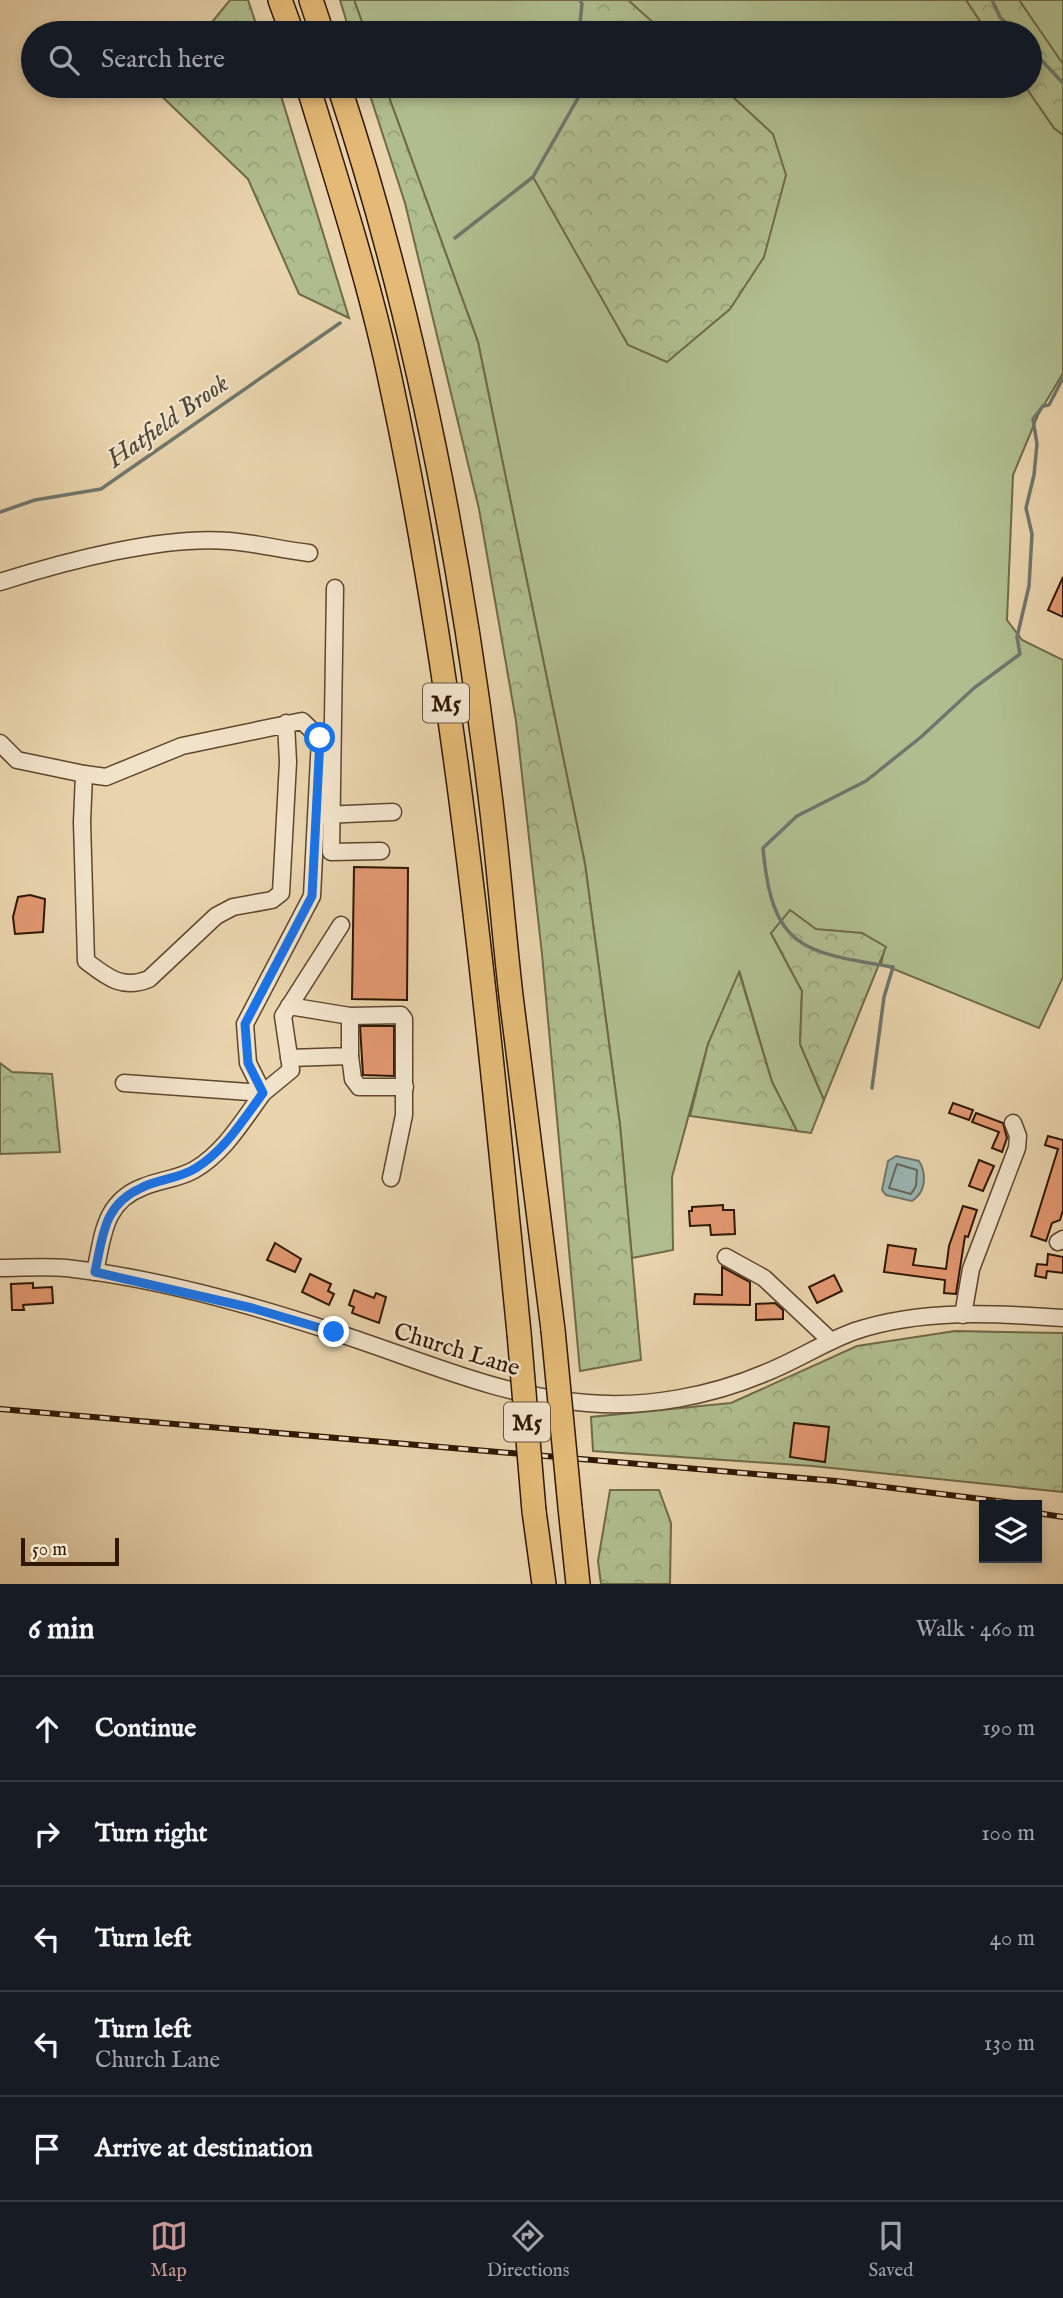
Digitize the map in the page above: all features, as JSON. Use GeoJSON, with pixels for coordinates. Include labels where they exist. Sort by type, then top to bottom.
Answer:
{"type":"FeatureCollection","features":[{"type":"Feature","properties":{"kind":"highway"},"geometry":{"type":"LineString","coordinates":[[280,0],[288,21]]}},
{"type":"Feature","properties":{"kind":"highway"},"geometry":{"type":"LineString","coordinates":[[311,0],[318,21]]}},
{"type":"Feature","properties":{"kind":"highway","name":"M5"},"geometry":{"type":"LineString","coordinates":[[311,98],[388,369],[414,495],[460,797],[484,981],[534,1511],[544,1584]]}},
{"type":"Feature","properties":{"kind":"highway","name":"M5"},"geometry":{"type":"LineString","coordinates":[[343,98],[365,164],[416,370],[456,560],[489,786],[510,993],[553,1330],[578,1584]]}},
{"type":"Feature","properties":{"kind":"street"},"geometry":{"type":"LineString","coordinates":[[0,582],[73,560],[176,543],[228,540],[309,553]]}},
{"type":"Feature","properties":{"kind":"street"},"geometry":{"type":"LineString","coordinates":[[263,1093],[248,1063],[245,1024],[312,896],[324,815],[335,588]]}},
{"type":"Feature","properties":{"kind":"street"},"geometry":{"type":"LineString","coordinates":[[0,743],[17,760],[106,777],[182,746],[302,721],[320,738],[324,815],[331,852],[381,851]]}},
{"type":"Feature","properties":{"kind":"street"},"geometry":{"type":"LineString","coordinates":[[85,774],[82,822],[86,961],[112,981],[137,984],[149,979],[215,916],[233,907],[272,900],[281,893],[289,762],[286,723]]}},
{"type":"Feature","properties":{"kind":"street"},"geometry":{"type":"LineString","coordinates":[[324,815],[393,812]]}},
{"type":"Feature","properties":{"kind":"street"},"geometry":{"type":"LineString","coordinates":[[95,1272],[108,1214],[120,1201],[141,1188],[193,1171],[210,1159],[226,1143],[263,1093],[290,1070],[283,1016],[341,925]]}},
{"type":"Feature","properties":{"kind":"street"},"geometry":{"type":"LineString","coordinates":[[289,1006],[350,1016],[403,1017],[404,1115],[391,1178]]}},
{"type":"Feature","properties":{"kind":"street"},"geometry":{"type":"LineString","coordinates":[[350,1016],[351,1072],[359,1087],[405,1087]]}},
{"type":"Feature","properties":{"kind":"street"},"geometry":{"type":"LineString","coordinates":[[289,1058],[350,1056]]}},
{"type":"Feature","properties":{"kind":"street"},"geometry":{"type":"LineString","coordinates":[[124,1083],[263,1093]]}},
{"type":"Feature","properties":{"kind":"street"},"geometry":{"type":"LineString","coordinates":[[963,1315],[971,1269],[1017,1148],[1018,1136],[1013,1123]]}},
{"type":"Feature","properties":{"kind":"street"},"geometry":{"type":"LineString","coordinates":[[726,1257],[764,1278],[831,1341]]}},
{"type":"Feature","properties":{"kind":"street","name":"Church Lane"},"geometry":{"type":"LineString","coordinates":[[0,1268],[63,1268],[95,1272],[276,1315],[497,1389],[588,1403],[650,1402],[695,1395],[766,1373],[858,1330],[911,1319],[963,1315],[1063,1318]]}},
{"type":"Feature","properties":{"kind":"green space"},"geometry":{"type":"Polygon","coordinates":[[[230,0],[248,0],[255,21],[213,21],[230,0]]]}},
{"type":"Feature","properties":{"kind":"green space"},"geometry":{"type":"Polygon","coordinates":[[[340,0],[354,0],[362,21],[346,21],[340,0]]]}},
{"type":"Feature","properties":{"kind":"green space"},"geometry":{"type":"Polygon","coordinates":[[[354,0],[966,0],[980,21],[362,21],[354,0]]]}},
{"type":"Feature","properties":{"kind":"green space"},"geometry":{"type":"Polygon","coordinates":[[[580,0],[628,0],[652,21],[580,21],[580,0]]]}},
{"type":"Feature","properties":{"kind":"green space"},"geometry":{"type":"Polygon","coordinates":[[[966,0],[1019,0],[1033,21],[980,21],[966,0]]]}},
{"type":"Feature","properties":{"kind":"green space"},"geometry":{"type":"Polygon","coordinates":[[[1019,0],[1063,0],[1063,64],[1042,34],[1042,21],[1033,21],[1019,0]]]}},
{"type":"Feature","properties":{"kind":"green space"},"geometry":{"type":"Polygon","coordinates":[[[1042,33],[1063,64],[1063,135],[1054,128],[1033,98],[1042,98],[1042,33]]]}},
{"type":"Feature","properties":{"kind":"green space"},"geometry":{"type":"Polygon","coordinates":[[[164,98],[282,98],[349,318],[299,294],[248,179],[164,98]]]}},
{"type":"Feature","properties":{"kind":"green space"},"geometry":{"type":"Polygon","coordinates":[[[371,98],[389,98],[478,342],[585,864],[620,1125],[641,1360],[580,1371],[542,954],[516,721],[479,509],[405,203],[371,98]]]}},
{"type":"Feature","properties":{"kind":"green space"},"geometry":{"type":"Polygon","coordinates":[[[389,98],[1033,98],[1054,128],[1063,135],[1063,373],[1038,415],[1013,475],[1007,620],[1022,640],[1063,660],[1063,977],[1039,1028],[881,964],[885,947],[857,935],[830,930],[771,933],[802,991],[800,1044],[824,1100],[811,1133],[797,1131],[772,1082],[740,973],[708,1044],[672,1177],[673,1250],[632,1258],[620,1125],[585,864],[478,342],[389,98]]]}},
{"type":"Feature","properties":{"kind":"green space"},"geometry":{"type":"Polygon","coordinates":[[[578,98],[734,98],[773,134],[786,175],[764,257],[730,309],[667,362],[628,345],[533,177],[578,98]]]}},
{"type":"Feature","properties":{"kind":"green space"},"geometry":{"type":"Polygon","coordinates":[[[790,910],[816,929],[862,933],[886,947],[824,1100],[800,1044],[802,991],[771,933],[790,910]]]}},
{"type":"Feature","properties":{"kind":"green space"},"geometry":{"type":"Polygon","coordinates":[[[739,972],[772,1082],[797,1131],[690,1116],[708,1044],[739,972]]]}},
{"type":"Feature","properties":{"kind":"green space"},"geometry":{"type":"Polygon","coordinates":[[[0,1063],[12,1072],[52,1074],[60,1152],[0,1154],[0,1063]]]}},
{"type":"Feature","properties":{"kind":"green space"},"geometry":{"type":"Polygon","coordinates":[[[955,1331],[1063,1333],[1063,1492],[812,1466],[593,1451],[591,1417],[731,1403],[857,1346],[955,1331]]]}},
{"type":"Feature","properties":{"kind":"green space"},"geometry":{"type":"Polygon","coordinates":[[[610,1490],[659,1490],[671,1523],[670,1584],[601,1584],[598,1561],[610,1490]]]}},
{"type":"Feature","properties":{"kind":"water"},"geometry":{"type":"Polygon","coordinates":[[[896,1156],[919,1161],[922,1166],[922,1188],[912,1201],[886,1195],[882,1190],[888,1161],[896,1156]]]}},
{"type":"Feature","properties":{"kind":"building"},"geometry":{"type":"Polygon","coordinates":[[[1063,577],[1063,617],[1048,610],[1063,577]]]}},
{"type":"Feature","properties":{"kind":"building"},"geometry":{"type":"Polygon","coordinates":[[[354,867],[408,868],[407,1000],[352,999],[354,867]]]}},
{"type":"Feature","properties":{"kind":"building"},"geometry":{"type":"Polygon","coordinates":[[[30,895],[45,899],[43,932],[15,934],[13,917],[18,897],[30,895]]]}},
{"type":"Feature","properties":{"kind":"building"},"geometry":{"type":"Polygon","coordinates":[[[360,1026],[394,1026],[394,1076],[363,1075],[360,1026]]]}},
{"type":"Feature","properties":{"kind":"building"},"geometry":{"type":"Polygon","coordinates":[[[953,1103],[973,1110],[969,1120],[949,1113],[953,1103]]]}},
{"type":"Feature","properties":{"kind":"building"},"geometry":{"type":"Polygon","coordinates":[[[976,1113],[1003,1123],[1007,1138],[1002,1152],[992,1148],[999,1132],[972,1122],[976,1113]]]}},
{"type":"Feature","properties":{"kind":"building"},"geometry":{"type":"Polygon","coordinates":[[[1048,1136],[1063,1140],[1063,1210],[1060,1220],[1052,1223],[1046,1241],[1031,1236],[1058,1149],[1045,1145],[1048,1136]]]}},
{"type":"Feature","properties":{"kind":"building"},"geometry":{"type":"Polygon","coordinates":[[[979,1160],[994,1166],[983,1191],[969,1186],[979,1160]]]}},
{"type":"Feature","properties":{"kind":"building"},"geometry":{"type":"Polygon","coordinates":[[[723,1205],[723,1210],[734,1210],[735,1234],[711,1235],[710,1225],[690,1226],[689,1211],[692,1211],[692,1207],[723,1205]]]}},
{"type":"Feature","properties":{"kind":"building"},"geometry":{"type":"Polygon","coordinates":[[[963,1206],[977,1210],[968,1237],[965,1236],[956,1294],[944,1293],[945,1280],[884,1272],[888,1245],[916,1249],[913,1265],[946,1269],[949,1246],[963,1206]]]}},
{"type":"Feature","properties":{"kind":"building"},"geometry":{"type":"Polygon","coordinates":[[[275,1243],[301,1259],[295,1272],[267,1260],[275,1243]]]}},
{"type":"Feature","properties":{"kind":"building"},"geometry":{"type":"Polygon","coordinates":[[[1048,1254],[1063,1257],[1063,1273],[1047,1271],[1046,1278],[1035,1276],[1037,1264],[1047,1265],[1048,1254]]]}},
{"type":"Feature","properties":{"kind":"building"},"geometry":{"type":"Polygon","coordinates":[[[722,1267],[750,1282],[750,1305],[694,1304],[695,1294],[722,1295],[722,1267]]]}},
{"type":"Feature","properties":{"kind":"building"},"geometry":{"type":"Polygon","coordinates":[[[310,1274],[331,1284],[328,1291],[334,1294],[329,1305],[302,1292],[310,1274]]]}},
{"type":"Feature","properties":{"kind":"building"},"geometry":{"type":"Polygon","coordinates":[[[834,1275],[842,1291],[817,1303],[809,1287],[834,1275]]]}},
{"type":"Feature","properties":{"kind":"building"},"geometry":{"type":"Polygon","coordinates":[[[33,1283],[33,1288],[52,1287],[53,1303],[23,1305],[24,1310],[12,1310],[11,1284],[33,1283]]]}},
{"type":"Feature","properties":{"kind":"building"},"geometry":{"type":"Polygon","coordinates":[[[354,1290],[374,1298],[376,1293],[386,1297],[379,1323],[352,1313],[354,1307],[349,1305],[354,1290]]]}},
{"type":"Feature","properties":{"kind":"building"},"geometry":{"type":"Polygon","coordinates":[[[775,1303],[783,1310],[783,1319],[756,1320],[756,1304],[775,1303]]]}},
{"type":"Feature","properties":{"kind":"building"},"geometry":{"type":"Polygon","coordinates":[[[794,1423],[829,1427],[825,1462],[790,1457],[794,1423]]]}},
{"type":"Feature","properties":{"kind":"waterway","name":"Hatfield Brook"},"geometry":{"type":"LineString","coordinates":[[580,0],[580,21]]}},
{"type":"Feature","properties":{"kind":"waterway"},"geometry":{"type":"LineString","coordinates":[[992,0],[1004,21]]}},
{"type":"Feature","properties":{"kind":"waterway"},"geometry":{"type":"LineString","coordinates":[[1042,61],[1063,83]]}},
{"type":"Feature","properties":{"kind":"waterway","name":"Hatfield Brook"},"geometry":{"type":"LineString","coordinates":[[455,238],[533,177],[578,98]]}},
{"type":"Feature","properties":{"kind":"waterway","name":"Hatfield Brook"},"geometry":{"type":"LineString","coordinates":[[0,512],[35,500],[101,489],[340,323]]}},
{"type":"Feature","properties":{"kind":"waterway"},"geometry":{"type":"LineString","coordinates":[[872,1088],[884,997],[893,967],[835,956],[814,949],[797,939],[784,926],[774,907],[767,881],[763,848],[797,816],[866,781],[921,737],[974,688],[1020,654],[1017,637],[1029,586],[1032,534],[1026,508],[1034,475],[1037,444],[1033,419],[1043,406],[1049,405],[1063,378]]}},
{"type":"Feature","properties":{"kind":"railway"},"geometry":{"type":"LineString","coordinates":[[0,1409],[836,1481],[990,1500]]}},
{"type":"Feature","properties":{"kind":"railway"},"geometry":{"type":"LineString","coordinates":[[1042,1514],[1063,1517]]}},
{"type":"Feature","properties":{"kind":"route"},"geometry":{"type":"LineString","coordinates":[[320,738],[312,896],[245,1024],[248,1063],[263,1093],[226,1143],[210,1159],[193,1171],[141,1188],[120,1201],[108,1214],[95,1272],[252,1308],[334,1332]]}}]}
